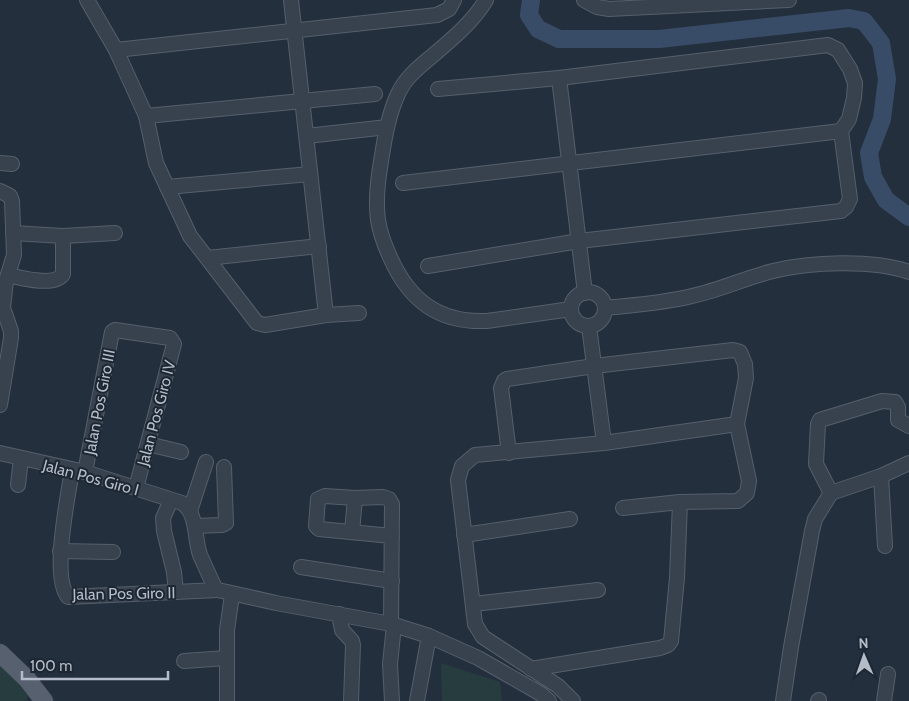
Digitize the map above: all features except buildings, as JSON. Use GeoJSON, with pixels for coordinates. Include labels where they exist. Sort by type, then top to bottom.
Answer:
{"type":"FeatureCollection","features":[{"type":"Feature","properties":{"kind":"main road"},"geometry":{"type":"LineString","coordinates":[[0,653],[27,680],[44,701]]}},
{"type":"Feature","properties":{"kind":"street"},"geometry":{"type":"LineString","coordinates":[[87,0],[116,50],[146,116],[156,163],[190,236],[259,324],[326,315],[359,313]]}},
{"type":"Feature","properties":{"kind":"street"},"geometry":{"type":"LineString","coordinates":[[291,0],[326,315]]}},
{"type":"Feature","properties":{"kind":"street"},"geometry":{"type":"LineString","coordinates":[[116,50],[437,15],[448,9],[454,0]]}},
{"type":"Feature","properties":{"kind":"street"},"geometry":{"type":"LineString","coordinates":[[486,0],[461,31],[410,75],[398,93],[387,127],[377,185],[378,221],[385,246],[396,272],[418,299],[448,316],[474,321],[571,309]]}},
{"type":"Feature","properties":{"kind":"street"},"geometry":{"type":"LineString","coordinates":[[584,0],[597,7],[609,9],[789,0]]}},
{"type":"Feature","properties":{"kind":"street"},"geometry":{"type":"LineString","coordinates":[[428,266],[579,241],[841,211],[846,207],[850,199],[841,131],[849,119],[854,98],[855,82],[850,69],[838,50],[828,46],[559,78],[438,89]]}},
{"type":"Feature","properties":{"kind":"street"},"geometry":{"type":"LineString","coordinates":[[559,78],[585,293]]}},
{"type":"Feature","properties":{"kind":"street"},"geometry":{"type":"LineString","coordinates":[[146,116],[375,94]]}},
{"type":"Feature","properties":{"kind":"street"},"geometry":{"type":"LineString","coordinates":[[307,136],[387,127]]}},
{"type":"Feature","properties":{"kind":"street"},"geometry":{"type":"LineString","coordinates":[[403,182],[841,131]]}},
{"type":"Feature","properties":{"kind":"street"},"geometry":{"type":"LineString","coordinates":[[167,187],[310,174]]}},
{"type":"Feature","properties":{"kind":"street"},"geometry":{"type":"LineString","coordinates":[[0,191],[10,196],[12,201],[9,238],[14,255],[8,275],[3,308],[11,331],[11,338],[3,374],[0,405]]}},
{"type":"Feature","properties":{"kind":"street"},"geometry":{"type":"LineString","coordinates":[[9,238],[115,233]]}},
{"type":"Feature","properties":{"kind":"street"},"geometry":{"type":"LineString","coordinates":[[8,275],[30,280],[54,280],[60,278],[63,274],[62,236]]}},
{"type":"Feature","properties":{"kind":"street"},"geometry":{"type":"LineString","coordinates":[[208,258],[319,246]]}},
{"type":"Feature","properties":{"kind":"street"},"geometry":{"type":"LineString","coordinates":[[605,308],[691,297],[773,271],[824,264],[860,263],[909,272]]}},
{"type":"Feature","properties":{"kind":"street"},"geometry":{"type":"LineString","coordinates":[[585,293],[596,294],[601,298],[605,308],[599,322],[589,326],[575,320],[571,309],[575,299],[585,293]]}},
{"type":"Feature","properties":{"kind":"street"},"geometry":{"type":"LineString","coordinates":[[589,326],[604,443]]}},
{"type":"Feature","properties":{"kind":"street","name":"Jalan Pos Giro IV"},"geometry":{"type":"LineString","coordinates":[[112,332],[115,330],[170,338],[174,342],[136,488]]}},
{"type":"Feature","properties":{"kind":"street","name":"Jalan Pos Giro III"},"geometry":{"type":"LineString","coordinates":[[78,471],[112,332]]}},
{"type":"Feature","properties":{"kind":"street"},"geometry":{"type":"LineString","coordinates":[[509,453],[501,388],[504,381],[512,378],[594,366],[733,350],[740,352],[745,364],[746,378],[737,424],[749,481],[747,493],[738,501],[680,502],[623,508]]}},
{"type":"Feature","properties":{"kind":"street"},"geometry":{"type":"LineString","coordinates":[[831,493],[816,464],[818,424],[820,420],[890,400],[895,402],[898,407],[898,420],[909,426]]}},
{"type":"Feature","properties":{"kind":"street"},"geometry":{"type":"LineString","coordinates":[[573,701],[558,686],[483,637],[475,624],[458,480],[462,466],[475,455],[604,443],[737,424]]}},
{"type":"Feature","properties":{"kind":"street"},"geometry":{"type":"LineString","coordinates":[[148,444],[181,452]]}},
{"type":"Feature","properties":{"kind":"street","name":"Jalan Pos Giro I"},"geometry":{"type":"LineString","coordinates":[[0,453],[78,471],[136,488],[181,504]]}},
{"type":"Feature","properties":{"kind":"street"},"geometry":{"type":"LineString","coordinates":[[18,485],[21,458]]}},
{"type":"Feature","properties":{"kind":"street"},"geometry":{"type":"LineString","coordinates":[[176,592],[163,518],[181,504],[206,462]]}},
{"type":"Feature","properties":{"kind":"street"},"geometry":{"type":"LineString","coordinates":[[784,701],[791,646],[815,519],[831,493],[880,476],[909,463]]}},
{"type":"Feature","properties":{"kind":"street"},"geometry":{"type":"LineString","coordinates":[[195,526],[222,525],[226,523],[224,467]]}},
{"type":"Feature","properties":{"kind":"street","name":"Jalan Pos Giro II"},"geometry":{"type":"LineString","coordinates":[[78,471],[60,551],[62,579],[65,594],[68,597],[218,590]]}},
{"type":"Feature","properties":{"kind":"street"},"geometry":{"type":"LineString","coordinates":[[880,476],[885,546]]}},
{"type":"Feature","properties":{"kind":"street"},"geometry":{"type":"LineString","coordinates":[[392,536],[319,529],[316,526],[318,500],[321,497],[383,497],[389,499],[392,504],[392,536],[392,624],[390,664],[392,701]]}},
{"type":"Feature","properties":{"kind":"street"},"geometry":{"type":"LineString","coordinates":[[352,532],[355,498]]}},
{"type":"Feature","properties":{"kind":"street"},"geometry":{"type":"LineString","coordinates":[[531,669],[660,648],[668,645],[671,641],[676,587],[680,502]]}},
{"type":"Feature","properties":{"kind":"street"},"geometry":{"type":"LineString","coordinates":[[181,504],[195,526],[201,556],[215,588],[218,590],[232,595],[392,624],[429,636],[478,658],[550,701]]}},
{"type":"Feature","properties":{"kind":"street"},"geometry":{"type":"LineString","coordinates":[[464,535],[570,519]]}},
{"type":"Feature","properties":{"kind":"street"},"geometry":{"type":"LineString","coordinates":[[60,551],[114,552]]}},
{"type":"Feature","properties":{"kind":"street"},"geometry":{"type":"LineString","coordinates":[[301,567],[392,581]]}},
{"type":"Feature","properties":{"kind":"street"},"geometry":{"type":"LineString","coordinates":[[473,604],[598,590]]}},
{"type":"Feature","properties":{"kind":"street"},"geometry":{"type":"LineString","coordinates":[[227,701],[227,624],[232,595]]}},
{"type":"Feature","properties":{"kind":"street"},"geometry":{"type":"LineString","coordinates":[[340,614],[342,630],[352,641],[353,645],[351,701]]}},
{"type":"Feature","properties":{"kind":"street"},"geometry":{"type":"LineString","coordinates":[[417,701],[429,636]]}},
{"type":"Feature","properties":{"kind":"street"},"geometry":{"type":"LineString","coordinates":[[184,661],[227,658]]}},
{"type":"Feature","properties":{"kind":"street"},"geometry":{"type":"LineString","coordinates":[[884,701],[888,674]]}},
{"type":"Feature","properties":{"kind":"green space"},"geometry":{"type":"Polygon","coordinates":[[[0,658],[28,696],[26,701],[0,701],[0,658]]]}},
{"type":"Feature","properties":{"kind":"green space"},"geometry":{"type":"Polygon","coordinates":[[[441,663],[500,682],[502,701],[442,701],[441,663]]]}},
{"type":"Feature","properties":{"kind":"waterway"},"geometry":{"type":"LineString","coordinates":[[531,0],[529,15],[538,29],[559,39],[659,39],[849,18],[864,21],[881,43],[887,79],[882,119],[869,153],[873,177],[886,200],[909,217]]}}]}
